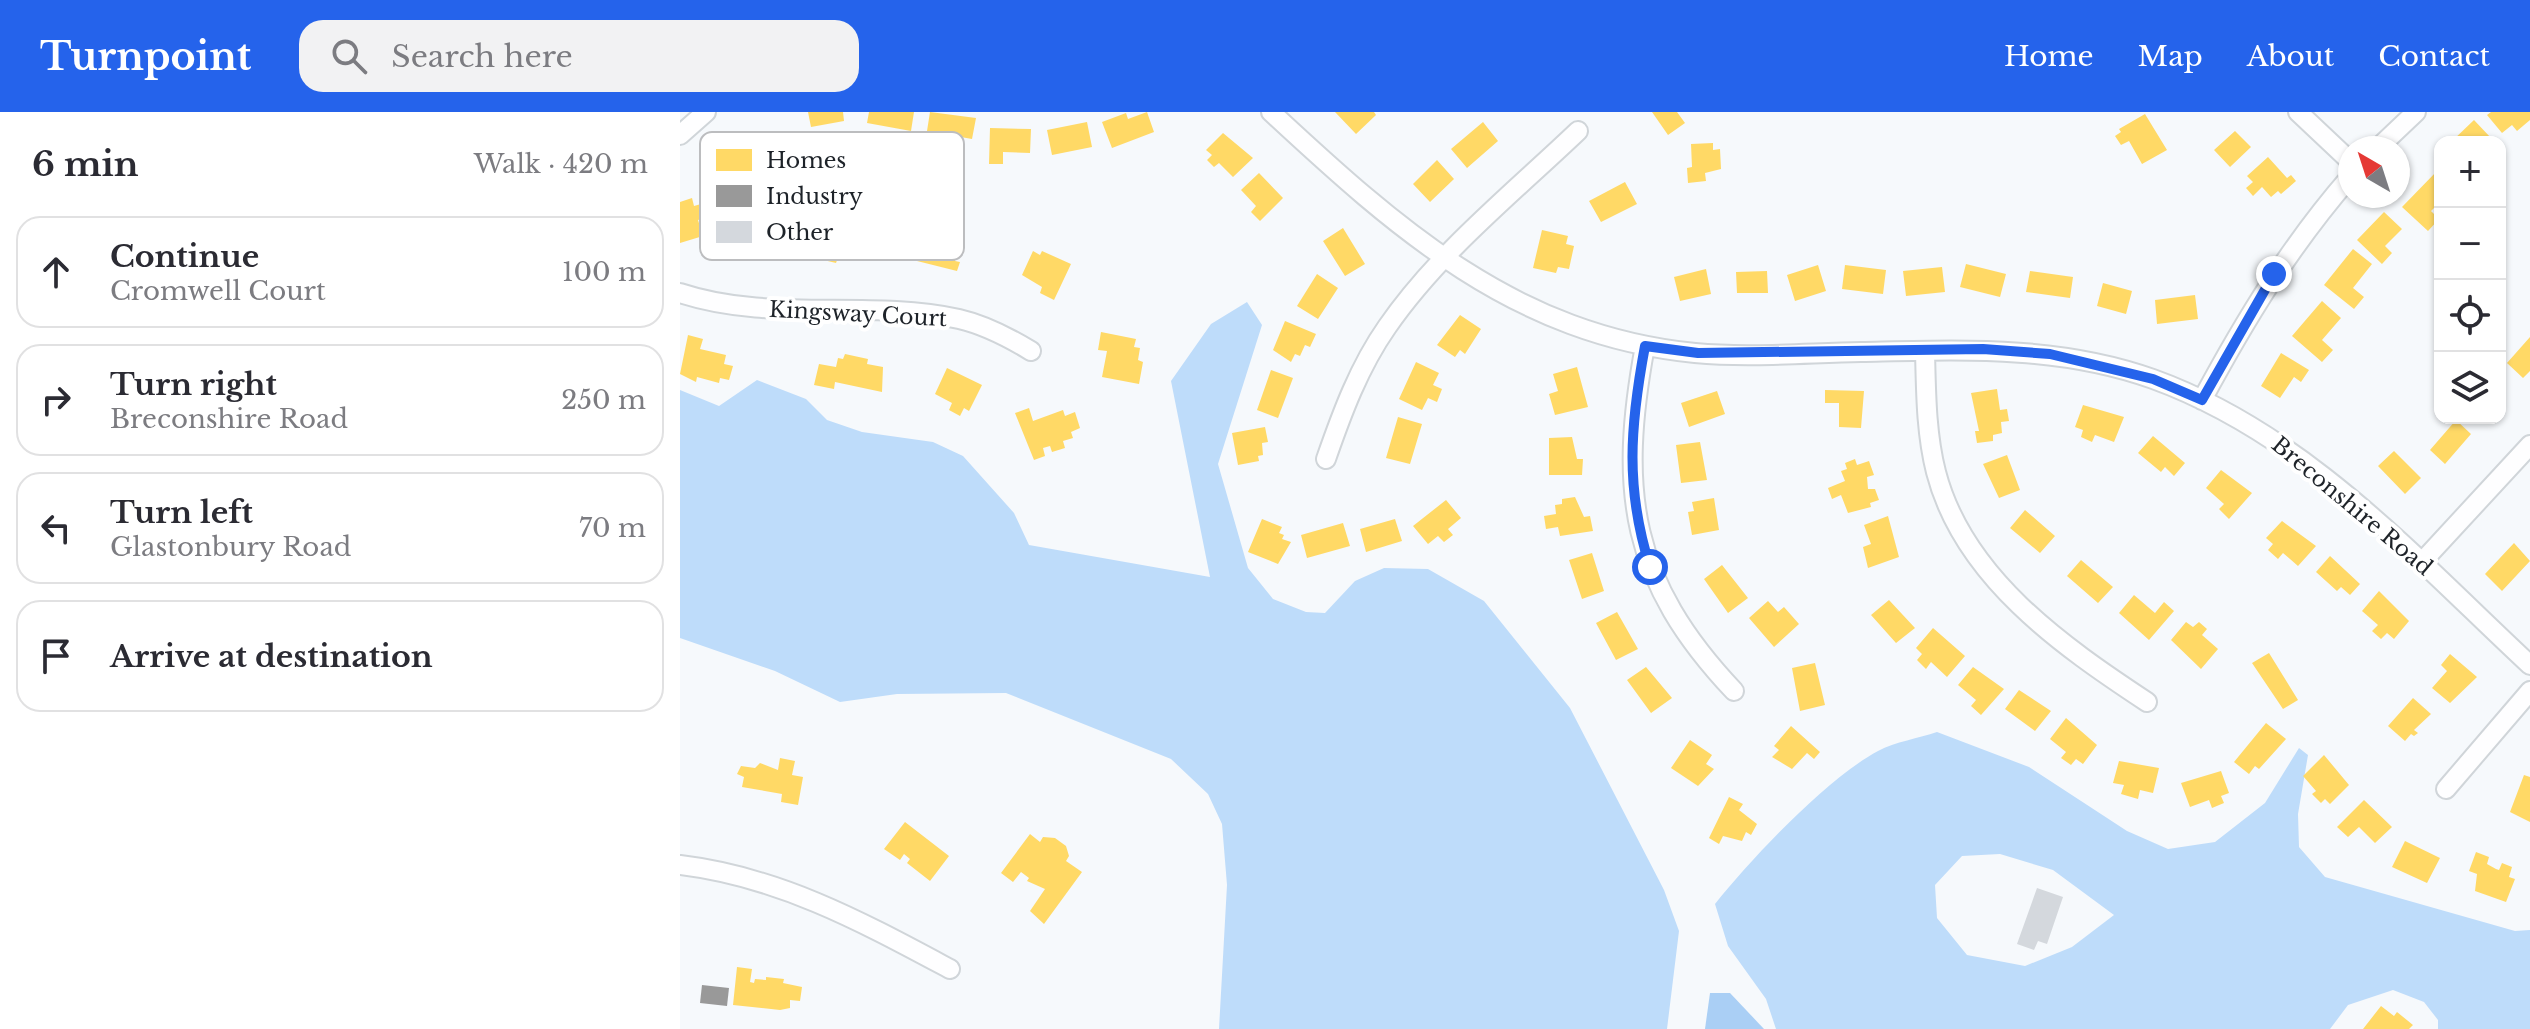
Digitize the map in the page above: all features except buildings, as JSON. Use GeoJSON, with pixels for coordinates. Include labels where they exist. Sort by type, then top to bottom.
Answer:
{"type":"FeatureCollection","features":[{"type":"Feature","properties":{"kind":"street"},"geometry":{"type":"LineString","coordinates":[[680,135],[706,112]]}},
{"type":"Feature","properties":{"kind":"street","name":"Breconshire Road"},"geometry":{"type":"LineString","coordinates":[[1271,112],[1387,218],[1444,260],[1484,286],[1564,323],[1645,346],[1698,353],[1925,351],[2050,354],[2153,379],[2202,400],[2252,424],[2287,448],[2421,563],[2530,665]]}},
{"type":"Feature","properties":{"kind":"street"},"geometry":{"type":"LineString","coordinates":[[2298,112],[2338,150]]}},
{"type":"Feature","properties":{"kind":"street"},"geometry":{"type":"LineString","coordinates":[[2391,136],[2416,112]]}},
{"type":"Feature","properties":{"kind":"street"},"geometry":{"type":"LineString","coordinates":[[1326,459],[1362,368],[1386,327],[1444,260],[1578,131]]}},
{"type":"Feature","properties":{"kind":"street"},"geometry":{"type":"LineString","coordinates":[[2202,400],[2274,274],[2338,192]]}},
{"type":"Feature","properties":{"kind":"street","name":"Kingsway Court"},"geometry":{"type":"LineString","coordinates":[[680,293],[742,307],[936,315],[986,327],[1031,351]]}},
{"type":"Feature","properties":{"kind":"street"},"geometry":{"type":"LineString","coordinates":[[1645,346],[1631,434],[1630,472],[1641,538],[1664,599],[1683,632],[1734,691]]}},
{"type":"Feature","properties":{"kind":"street"},"geometry":{"type":"LineString","coordinates":[[1925,351],[1927,412],[1937,475],[1948,505],[1977,558],[2016,601],[2080,655],[2147,702]]}},
{"type":"Feature","properties":{"kind":"street"},"geometry":{"type":"LineString","coordinates":[[2421,563],[2530,445]]}},
{"type":"Feature","properties":{"kind":"street"},"geometry":{"type":"LineString","coordinates":[[2446,789],[2530,691]]}},
{"type":"Feature","properties":{"kind":"street"},"geometry":{"type":"LineString","coordinates":[[680,865],[754,878],[790,890],[832,907],[950,969]]}},
{"type":"Feature","properties":{"kind":"shaded area"},"geometry":{"type":"Polygon","coordinates":[[[1247,302],[1262,325],[1218,464],[1248,568],[1273,599],[1306,612],[1325,613],[1355,581],[1384,568],[1428,569],[1484,601],[1570,708],[1664,890],[1679,931],[1667,1029],[1219,1029],[1227,885],[1222,824],[1208,794],[1171,759],[1006,693],[897,694],[840,702],[775,671],[680,638],[680,390],[719,406],[757,380],[806,399],[827,420],[862,432],[933,442],[963,456],[1014,513],[1029,545],[1210,577],[1171,381],[1211,324],[1247,302]]]}},
{"type":"Feature","properties":{"kind":"shaded area"},"geometry":{"type":"Polygon","coordinates":[[[1937,732],[2029,767],[2127,831],[2168,849],[2215,842],[2265,803],[2299,748],[2308,755],[2298,814],[2299,847],[2325,877],[2515,931],[2530,930],[2530,1029],[2438,1029],[2438,1020],[2424,1002],[2393,990],[2348,1005],[2330,1029],[1776,1029],[1766,999],[1728,946],[1715,904],[1769,843],[1836,780],[1878,751],[1937,732]],[[2000,854],[1962,856],[1935,885],[1937,918],[1967,955],[2025,966],[2072,947],[2114,915],[2053,870],[2000,854]]]}},
{"type":"Feature","properties":{"kind":"shaded area"},"geometry":{"type":"Polygon","coordinates":[[[1710,993],[1730,993],[1764,1029],[1705,1029],[1710,993]]]}},
{"type":"Feature","properties":{"kind":"route"},"geometry":{"type":"LineString","coordinates":[[1650,567],[1634,506],[1630,472],[1635,396],[1645,346],[1698,353],[1983,349],[2050,354],[2153,379],[2202,400],[2243,323],[2274,274]]}}]}
